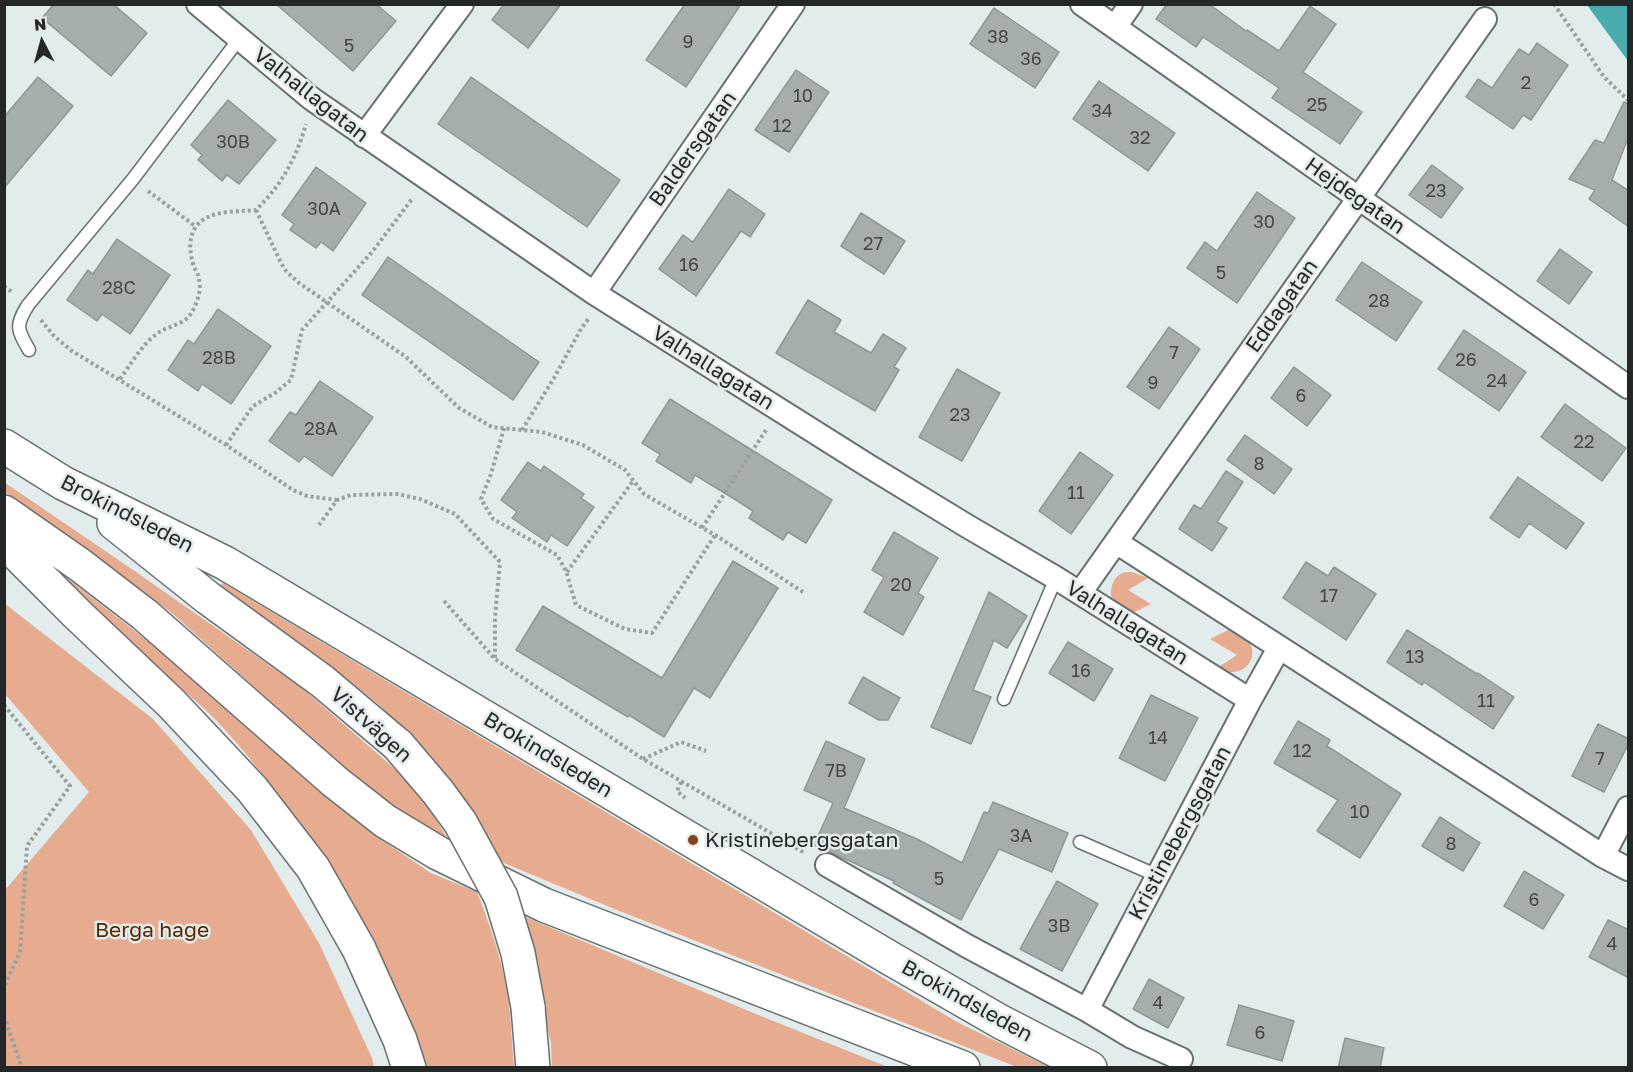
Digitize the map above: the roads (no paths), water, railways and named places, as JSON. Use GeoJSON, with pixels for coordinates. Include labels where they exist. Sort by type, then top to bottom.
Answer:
{"type":"FeatureCollection","features":[{"type":"Feature","properties":{"kind":"main road","name":"Brokindsleden"},"geometry":{"type":"LineString","coordinates":[[4,446],[63,483],[225,563],[888,957],[1002,1022],[1090,1068]]}},
{"type":"Feature","properties":{"kind":"main road","name":"Vistvägen"},"geometry":{"type":"LineString","coordinates":[[63,483],[207,598],[322,681],[398,745],[438,792],[460,822],[501,897],[518,953],[528,1007],[533,1068]]}},
{"type":"Feature","properties":{"kind":"main road"},"geometry":{"type":"LineString","coordinates":[[4,512],[80,565],[145,615],[334,781],[385,821],[438,853],[543,904],[963,1068]]}},
{"type":"Feature","properties":{"kind":"main road"},"geometry":{"type":"LineString","coordinates":[[4,541],[171,703],[252,789],[313,868],[359,949],[400,1040],[409,1068]]}},
{"type":"Feature","properties":{"kind":"street","name":"Valhallagatan"},"geometry":{"type":"LineString","coordinates":[[198,4],[312,99],[599,296],[1250,700]]}},
{"type":"Feature","properties":{"kind":"street"},"geometry":{"type":"LineString","coordinates":[[364,136],[462,4]]}},
{"type":"Feature","properties":{"kind":"street","name":"Baldersgatan"},"geometry":{"type":"LineString","coordinates":[[599,296],[793,4]]}},
{"type":"Feature","properties":{"kind":"street","name":"Hejdegatan"},"geometry":{"type":"LineString","coordinates":[[1082,4],[1629,387]]}},
{"type":"Feature","properties":{"kind":"street"},"geometry":{"type":"LineString","coordinates":[[1115,27],[1131,4]]}},
{"type":"Feature","properties":{"kind":"street","name":"Eddagatan"},"geometry":{"type":"LineString","coordinates":[[1080,593],[1485,19]]}},
{"type":"Feature","properties":{"kind":"street"},"geometry":{"type":"LineString","coordinates":[[1116,543],[1603,856],[1629,869]]}},
{"type":"Feature","properties":{"kind":"street","name":"Kristinebergsgatan"},"geometry":{"type":"LineString","coordinates":[[1087,1010],[1279,648]]}},
{"type":"Feature","properties":{"kind":"street"},"geometry":{"type":"LineString","coordinates":[[1603,856],[1629,808]]}},
{"type":"Feature","properties":{"kind":"street"},"geometry":{"type":"LineString","coordinates":[[827,865],[1132,1037],[1181,1059]]}},
{"type":"Feature","properties":{"kind":"lane"},"geometry":{"type":"LineString","coordinates":[[29,350],[18,331],[20,318],[28,305],[133,179],[239,39]]}},
{"type":"Feature","properties":{"kind":"lane"},"geometry":{"type":"LineString","coordinates":[[1004,699],[1056,578]]}},
{"type":"Feature","properties":{"kind":"lane"},"geometry":{"type":"LineString","coordinates":[[1080,842],[1158,876]]}},
{"type":"Feature","properties":{"kind":"water"},"geometry":{"type":"Polygon","coordinates":[[[1587,5],[1628,5],[1628,61],[1587,5]]]}},
{"type":"Feature","properties":{"kind":"place","name":"Kristinebergsgatan"},"geometry":{"type":"Point","coordinates":[693,840]}},
{"type":"Feature","properties":{"kind":"park label","name":"Berga hage"},"geometry":{"type":"Point","coordinates":[152,930]}}]}
